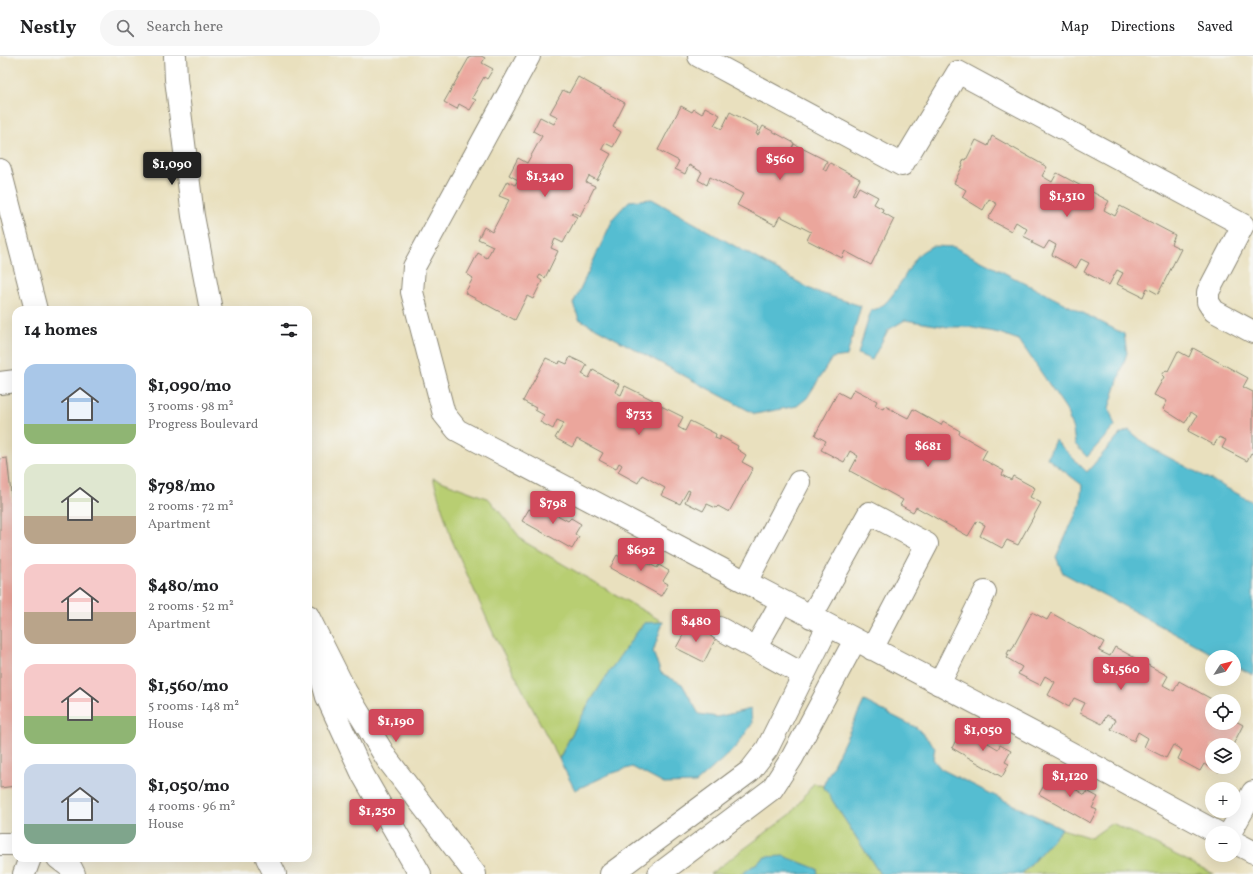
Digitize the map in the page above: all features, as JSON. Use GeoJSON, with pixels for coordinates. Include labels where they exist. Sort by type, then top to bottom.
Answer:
{"type":"FeatureCollection","features":[{"type":"Feature","properties":{"kind":"main road"},"geometry":{"type":"LineString","coordinates":[[175,56],[176,78],[193,216],[210,306]]}},
{"type":"Feature","properties":{"kind":"main road"},"geometry":{"type":"LineString","coordinates":[[530,56],[414,267],[412,292],[444,414],[458,430],[940,684],[1205,826]]}},
{"type":"Feature","properties":{"kind":"main road"},"geometry":{"type":"LineString","coordinates":[[699,56],[902,165],[958,72],[1243,225],[1208,292],[1208,302],[1214,311],[1253,332]]}},
{"type":"Feature","properties":{"kind":"main road"},"geometry":{"type":"LineString","coordinates":[[0,170],[35,306]]}},
{"type":"Feature","properties":{"kind":"main road"},"geometry":{"type":"LineString","coordinates":[[0,383],[12,382]]}},
{"type":"Feature","properties":{"kind":"main road"},"geometry":{"type":"LineString","coordinates":[[746,582],[799,482]]}},
{"type":"Feature","properties":{"kind":"main road"},"geometry":{"type":"LineString","coordinates":[[611,874],[750,771],[767,749],[804,675],[820,621],[869,513],[927,544],[772,789],[659,874]]}},
{"type":"Feature","properties":{"kind":"main road"},"geometry":{"type":"LineString","coordinates":[[940,684],[985,592]]}},
{"type":"Feature","properties":{"kind":"main road"},"geometry":{"type":"LineString","coordinates":[[756,647],[782,601]]}},
{"type":"Feature","properties":{"kind":"main road"},"geometry":{"type":"LineString","coordinates":[[312,624],[346,692],[386,760],[476,874]]}},
{"type":"Feature","properties":{"kind":"main road"},"geometry":{"type":"LineString","coordinates":[[719,628],[756,647],[804,675]]}},
{"type":"Feature","properties":{"kind":"main road"},"geometry":{"type":"LineString","coordinates":[[312,644],[326,697],[363,775],[420,874]]}},
{"type":"Feature","properties":{"kind":"main road"},"geometry":{"type":"LineString","coordinates":[[1234,826],[1253,792]]}},
{"type":"Feature","properties":{"kind":"main road"},"geometry":{"type":"LineString","coordinates":[[0,844],[12,844]]}},
{"type":"Feature","properties":{"kind":"main road"},"geometry":{"type":"LineString","coordinates":[[1241,846],[1253,852]]}},
{"type":"Feature","properties":{"kind":"main road"},"geometry":{"type":"LineString","coordinates":[[24,874],[28,862]]}},
{"type":"Feature","properties":{"kind":"main road"},"geometry":{"type":"LineString","coordinates":[[63,862],[71,868],[74,874]]}},
{"type":"Feature","properties":{"kind":"main road"},"geometry":{"type":"LineString","coordinates":[[269,862],[274,874]]}},
{"type":"Feature","properties":{"kind":"green space"},"geometry":{"type":"Polygon","coordinates":[[[433,478],[489,499],[523,541],[663,622],[644,623],[598,689],[559,759],[494,635],[451,538],[433,478]]]}},
{"type":"Feature","properties":{"kind":"green space"},"geometry":{"type":"Polygon","coordinates":[[[814,783],[823,786],[880,874],[818,874],[817,869],[765,857],[742,874],[710,874],[791,814],[814,783]]]}},
{"type":"Feature","properties":{"kind":"green space"},"geometry":{"type":"Polygon","coordinates":[[[1112,823],[1214,874],[1022,874],[1062,829],[1091,838],[1112,823]]]}},
{"type":"Feature","properties":{"kind":"water"},"geometry":{"type":"Polygon","coordinates":[[[652,199],[814,291],[861,306],[847,356],[832,358],[807,398],[797,406],[755,414],[579,319],[573,304],[614,217],[629,201],[652,199]]]}},
{"type":"Feature","properties":{"kind":"water"},"geometry":{"type":"Polygon","coordinates":[[[932,246],[954,247],[1124,334],[1127,353],[1109,408],[1115,426],[1087,457],[1075,444],[1073,430],[1066,409],[1019,340],[999,333],[968,327],[948,327],[905,320],[888,330],[872,360],[858,354],[871,310],[885,304],[918,255],[932,246]]]}},
{"type":"Feature","properties":{"kind":"water"},"geometry":{"type":"Polygon","coordinates":[[[1129,430],[1149,447],[1253,502],[1253,675],[1241,669],[1241,650],[1205,650],[1063,573],[1056,557],[1080,505],[1082,485],[1047,458],[1055,440],[1087,472],[1120,434],[1129,430]]]}},
{"type":"Feature","properties":{"kind":"water"},"geometry":{"type":"Polygon","coordinates":[[[663,622],[653,652],[661,673],[682,684],[699,714],[717,717],[751,709],[752,724],[736,747],[696,783],[664,784],[632,767],[610,774],[575,790],[559,759],[568,741],[609,672],[644,623],[663,622]]]}},
{"type":"Feature","properties":{"kind":"water"},"geometry":{"type":"Polygon","coordinates":[[[864,701],[917,728],[935,747],[933,759],[941,769],[1062,829],[1022,874],[880,874],[823,786],[864,701]]]}},
{"type":"Feature","properties":{"kind":"water"},"geometry":{"type":"Polygon","coordinates":[[[784,856],[817,869],[818,874],[742,874],[765,857],[784,856]]]}},
{"type":"Feature","properties":{"kind":"building"},"geometry":{"type":"Polygon","coordinates":[[[470,56],[481,56],[485,58],[482,63],[493,69],[487,79],[484,77],[472,98],[476,100],[470,110],[459,104],[457,109],[444,102],[470,56]]]}},
{"type":"Feature","properties":{"kind":"building"},"geometry":{"type":"Polygon","coordinates":[[[578,77],[625,103],[613,127],[621,132],[613,147],[605,143],[602,149],[611,154],[597,180],[589,176],[586,182],[595,186],[580,216],[572,212],[571,214],[577,217],[563,243],[555,239],[551,248],[558,251],[545,278],[540,275],[538,278],[542,281],[533,299],[527,296],[515,320],[465,293],[473,278],[467,274],[478,253],[487,258],[493,246],[478,239],[484,227],[492,232],[509,200],[499,196],[507,181],[515,185],[518,180],[509,175],[518,158],[527,163],[542,136],[533,131],[540,117],[554,124],[558,117],[550,113],[563,90],[569,93],[578,77]]]}},
{"type":"Feature","properties":{"kind":"building"},"geometry":{"type":"Polygon","coordinates":[[[681,106],[692,112],[694,109],[702,114],[705,107],[720,115],[714,125],[722,129],[730,112],[759,127],[756,134],[758,135],[763,126],[794,143],[790,153],[794,144],[827,161],[823,169],[826,171],[830,163],[860,179],[852,195],[854,196],[859,187],[878,197],[874,204],[883,209],[882,212],[894,219],[871,265],[845,251],[842,258],[807,240],[811,232],[780,216],[775,225],[737,205],[743,194],[710,177],[707,185],[698,180],[702,172],[689,165],[685,174],[675,169],[679,161],[658,150],[681,106]]]}},
{"type":"Feature","properties":{"kind":"building"},"geometry":{"type":"Polygon","coordinates":[[[992,136],[1047,167],[1042,176],[1052,182],[1057,173],[1109,201],[1104,210],[1115,216],[1120,206],[1175,235],[1171,244],[1181,249],[1158,294],[1147,288],[1143,297],[1117,284],[1123,273],[1117,270],[1109,285],[1084,272],[1089,263],[1081,259],[1076,268],[1052,255],[1056,245],[1049,241],[1044,249],[1032,243],[1033,241],[1023,236],[1027,229],[1016,222],[1011,231],[988,219],[997,204],[989,199],[983,210],[962,197],[966,190],[954,183],[963,165],[964,159],[966,160],[976,140],[988,146],[992,136]]]}},
{"type":"Feature","properties":{"kind":"building"},"geometry":{"type":"Polygon","coordinates":[[[1193,348],[1248,378],[1243,387],[1253,392],[1253,454],[1251,453],[1247,461],[1222,448],[1226,440],[1219,437],[1214,445],[1188,431],[1197,416],[1191,412],[1185,423],[1163,409],[1167,401],[1154,395],[1164,377],[1162,375],[1166,370],[1168,371],[1178,351],[1189,357],[1193,348]]]}},
{"type":"Feature","properties":{"kind":"building"},"geometry":{"type":"Polygon","coordinates":[[[570,357],[587,365],[582,374],[589,378],[593,370],[619,384],[615,392],[621,395],[625,386],[653,400],[648,408],[653,410],[657,404],[683,417],[678,427],[685,431],[690,421],[716,434],[715,438],[720,440],[720,436],[738,446],[737,449],[746,455],[742,462],[753,468],[729,512],[718,506],[716,508],[707,504],[703,511],[685,502],[690,491],[688,490],[680,504],[661,495],[665,488],[642,475],[638,483],[618,472],[622,465],[619,463],[616,469],[599,460],[603,453],[577,439],[572,447],[555,438],[564,423],[557,420],[553,429],[540,422],[544,415],[535,410],[536,408],[523,401],[546,358],[559,364],[560,361],[567,364],[570,357]]]}},
{"type":"Feature","properties":{"kind":"building"},"geometry":{"type":"Polygon","coordinates":[[[854,389],[877,401],[875,405],[883,409],[885,406],[908,418],[913,409],[941,425],[943,421],[960,431],[959,434],[987,450],[982,459],[1004,471],[1002,475],[1011,480],[1013,476],[1035,488],[1030,497],[1041,503],[1018,545],[1007,540],[1002,548],[980,536],[985,525],[977,521],[968,536],[916,507],[913,512],[900,505],[903,500],[850,471],[858,456],[850,451],[844,462],[821,450],[826,441],[815,435],[838,392],[849,398],[854,389]]]}},
{"type":"Feature","properties":{"kind":"building"},"geometry":{"type":"Polygon","coordinates":[[[7,458],[12,502],[12,786],[0,788],[0,459],[7,458]]]}},
{"type":"Feature","properties":{"kind":"building"},"geometry":{"type":"Polygon","coordinates":[[[539,500],[550,506],[548,510],[568,521],[571,518],[581,524],[575,534],[579,537],[572,549],[522,521],[529,509],[533,511],[539,500]]]}},
{"type":"Feature","properties":{"kind":"building"},"geometry":{"type":"Polygon","coordinates":[[[628,547],[638,553],[636,557],[657,568],[659,565],[669,571],[663,581],[668,584],[661,596],[610,568],[617,555],[622,558],[628,547]]]}},
{"type":"Feature","properties":{"kind":"building"},"geometry":{"type":"Polygon","coordinates":[[[1032,612],[1047,620],[1051,613],[1104,642],[1099,651],[1110,656],[1115,647],[1168,676],[1163,685],[1174,691],[1179,681],[1205,695],[1205,730],[1240,730],[1236,738],[1205,738],[1205,765],[1200,771],[1178,759],[1182,750],[1173,745],[1166,758],[1144,747],[1148,738],[1138,732],[1134,741],[1111,729],[1116,720],[1107,715],[1102,724],[1080,713],[1085,703],[1074,698],[1069,707],[1048,695],[1055,682],[1045,676],[1040,685],[1018,674],[1022,667],[1007,658],[1009,655],[1007,654],[1009,650],[1011,651],[1032,612]]]}},
{"type":"Feature","properties":{"kind":"building"},"geometry":{"type":"Polygon","coordinates":[[[689,624],[716,638],[704,662],[676,648],[689,624]]]}},
{"type":"Feature","properties":{"kind":"building"},"geometry":{"type":"Polygon","coordinates":[[[969,727],[980,734],[978,737],[998,749],[1000,745],[1011,751],[1005,762],[1009,764],[1002,777],[952,748],[958,736],[963,738],[969,727]]]}},
{"type":"Feature","properties":{"kind":"building"},"geometry":{"type":"Polygon","coordinates":[[[1056,774],[1067,780],[1065,783],[1085,795],[1087,791],[1098,797],[1092,808],[1097,810],[1090,823],[1039,794],[1046,782],[1050,784],[1056,774]]]}}]}
